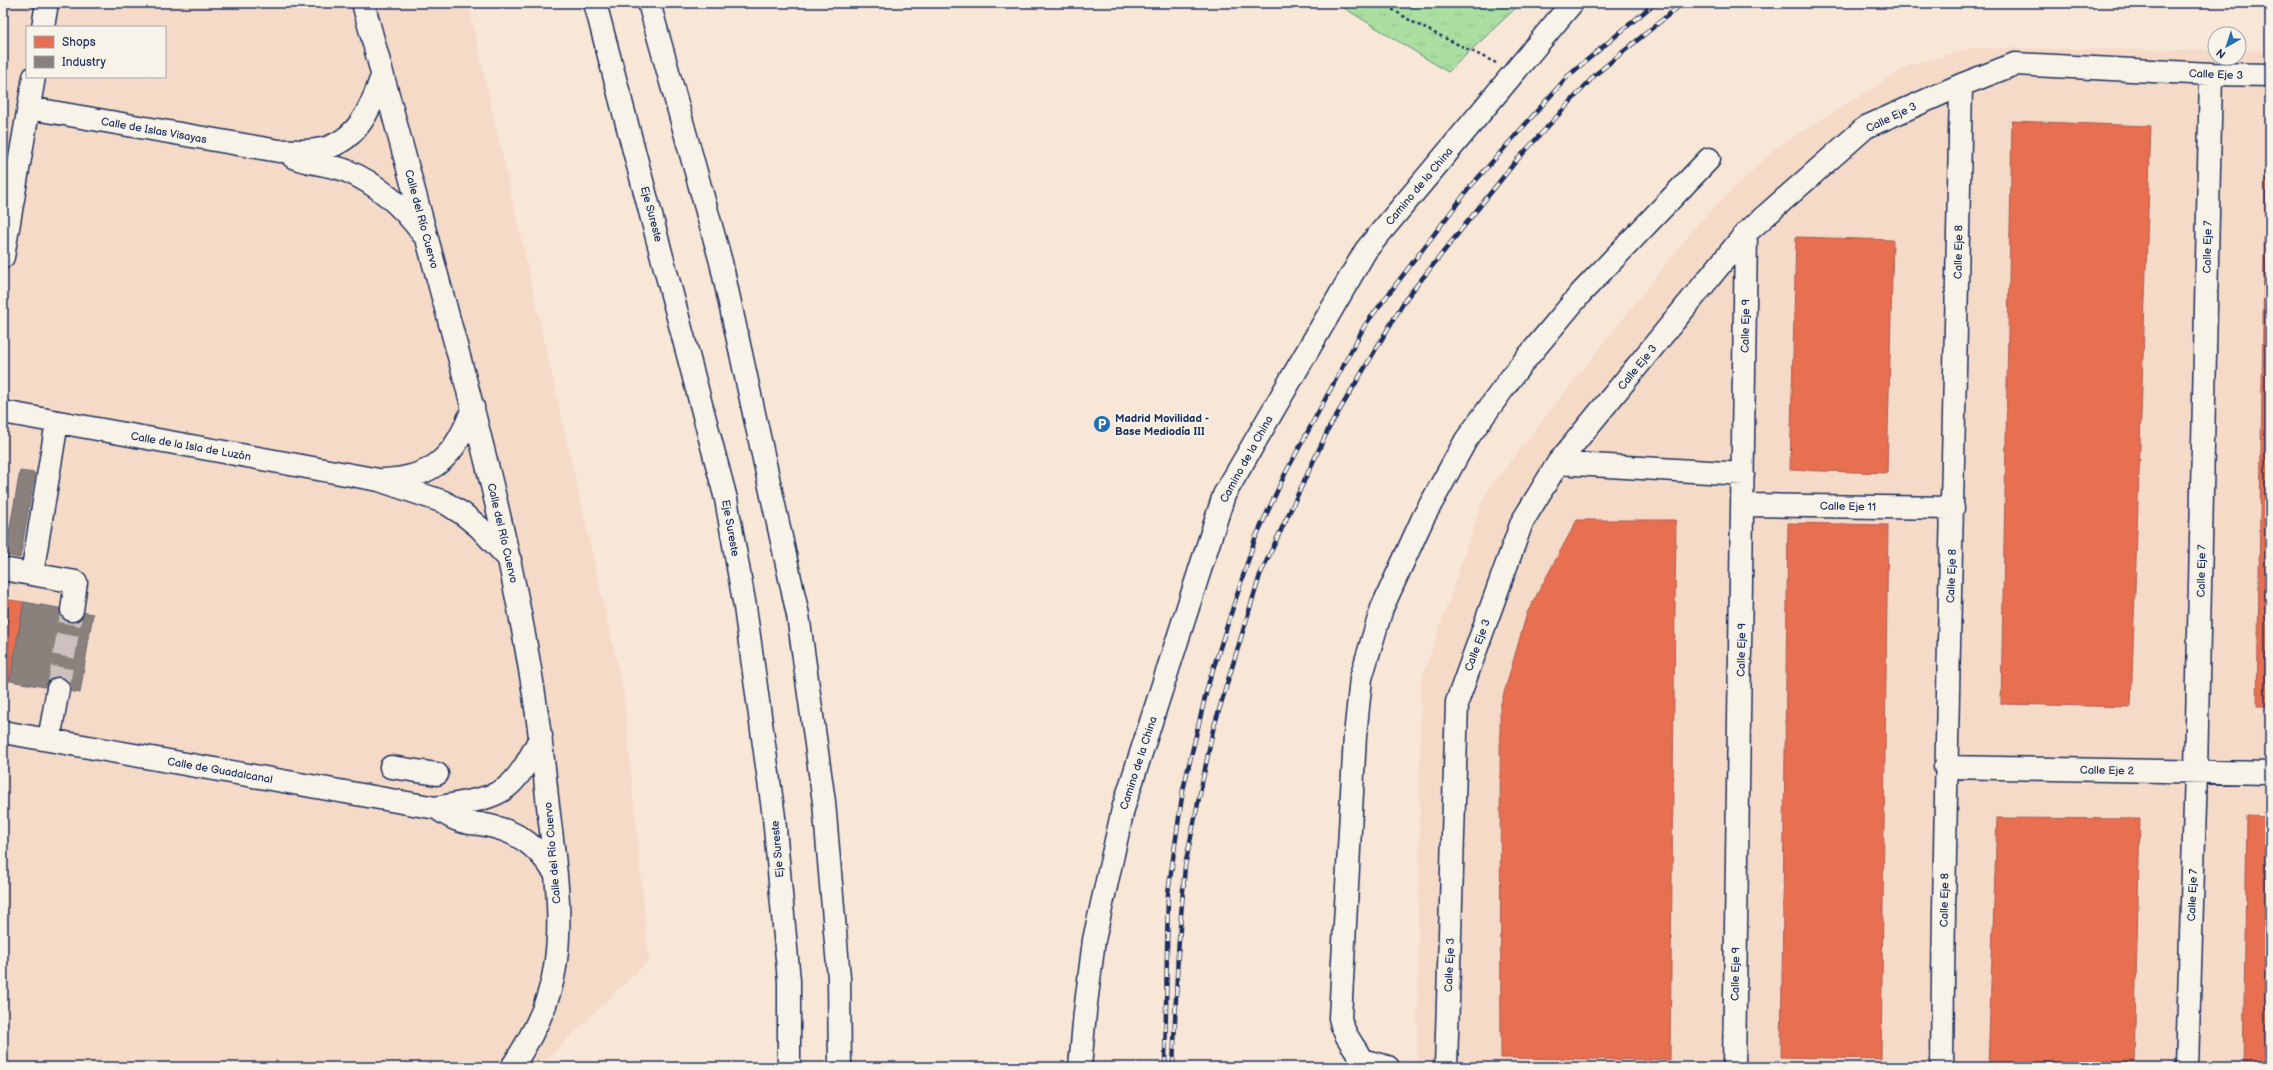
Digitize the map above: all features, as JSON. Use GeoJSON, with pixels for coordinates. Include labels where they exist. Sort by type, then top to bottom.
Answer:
{"type":"FeatureCollection","features":[{"type":"Feature","properties":{"kind":"main road"},"geometry":{"type":"LineString","coordinates":[[43,26],[47,3]]}},
{"type":"Feature","properties":{"kind":"main road","name":"Calle del Río Cuervo"},"geometry":{"type":"LineString","coordinates":[[362,3],[473,407],[511,561],[541,736],[558,908],[555,969],[538,1022],[512,1067]]}},
{"type":"Feature","properties":{"kind":"main road","name":"Eje Sureste"},"geometry":{"type":"LineString","coordinates":[[595,3],[726,499],[745,607],[774,817],[789,981],[789,1067]]}},
{"type":"Feature","properties":{"kind":"main road"},"geometry":{"type":"LineString","coordinates":[[649,3],[721,262],[798,615],[824,802],[839,978],[840,1067]]}},
{"type":"Feature","properties":{"kind":"main road","name":"Camino de la China"},"geometry":{"type":"LineString","coordinates":[[1080,1067],[1084,1012],[1094,940],[1123,809],[1224,495],[1366,250],[1572,3]]}},
{"type":"Feature","properties":{"kind":"main road","name":"Calle Eje 3"},"geometry":{"type":"LineString","coordinates":[[1446,1066],[1457,702],[1522,522],[1558,464],[1746,233],[1866,127],[1961,85],[2015,64],[2211,74],[2270,75]]}},
{"type":"Feature","properties":{"kind":"main road","name":"Calle Eje 7"},"geometry":{"type":"LineString","coordinates":[[2187,1067],[2196,771],[2211,74]]}},
{"type":"Feature","properties":{"kind":"main road","name":"Calle de Islas Visayas"},"geometry":{"type":"LineString","coordinates":[[29,108],[279,151],[316,150],[332,146],[345,139],[357,129],[366,117],[382,76]]}},
{"type":"Feature","properties":{"kind":"main road"},"geometry":{"type":"LineString","coordinates":[[3,257],[34,78]]}},
{"type":"Feature","properties":{"kind":"main road","name":"Calle Eje 8"},"geometry":{"type":"LineString","coordinates":[[1942,1067],[1945,767],[1953,508],[1961,85]]}},
{"type":"Feature","properties":{"kind":"main road","name":"Calle de Islas Visayas"},"geometry":{"type":"LineString","coordinates":[[279,151],[303,161],[347,171],[373,185],[406,213],[428,242]]}},
{"type":"Feature","properties":{"kind":"main road"},"geometry":{"type":"LineString","coordinates":[[1388,1067],[1363,1063],[1343,1032],[1340,1018],[1355,736],[1361,678],[1382,608],[1423,518],[1463,447],[1512,378],[1581,293],[1709,159]]}},
{"type":"Feature","properties":{"kind":"main road","name":"Calle Eje 9"},"geometry":{"type":"LineString","coordinates":[[1734,1067],[1746,233]]}},
{"type":"Feature","properties":{"kind":"main road","name":"Calle de la Isla de Luzón"},"geometry":{"type":"LineString","coordinates":[[379,480],[421,474],[438,464],[450,454],[460,440],[473,407]]}},
{"type":"Feature","properties":{"kind":"main road","name":"Calle de la Isla de Luzón"},"geometry":{"type":"LineString","coordinates":[[3,412],[379,480],[406,490],[425,494],[463,514],[480,527],[511,561]]}},
{"type":"Feature","properties":{"kind":"main road"},"geometry":{"type":"LineString","coordinates":[[32,574],[57,422]]}},
{"type":"Feature","properties":{"kind":"main road"},"geometry":{"type":"LineString","coordinates":[[1558,464],[1743,474]]}},
{"type":"Feature","properties":{"kind":"main road","name":"Calle Eje 11"},"geometry":{"type":"LineString","coordinates":[[1743,505],[1953,508]]}},
{"type":"Feature","properties":{"kind":"main road"},"geometry":{"type":"LineString","coordinates":[[3,569],[76,582],[72,610]]}},
{"type":"Feature","properties":{"kind":"main road"},"geometry":{"type":"LineString","coordinates":[[49,740],[58,689]]}},
{"type":"Feature","properties":{"kind":"main road","name":"Calle de Guadalcanal"},"geometry":{"type":"LineString","coordinates":[[3,732],[436,808],[478,801],[494,796],[506,789],[519,777],[541,736]]}},
{"type":"Feature","properties":{"kind":"main road"},"geometry":{"type":"LineString","coordinates":[[391,767],[437,774]]}},
{"type":"Feature","properties":{"kind":"main road","name":"Calle Eje 2"},"geometry":{"type":"LineString","coordinates":[[1945,767],[2270,773]]}},
{"type":"Feature","properties":{"kind":"main road","name":"Calle de Guadalcanal"},"geometry":{"type":"LineString","coordinates":[[436,808],[459,821],[501,828],[514,833],[529,842],[544,856],[555,873]]}},
{"type":"Feature","properties":{"kind":"path"},"geometry":{"type":"LineString","coordinates":[[1382,3],[1416,24],[1515,72]]}},
{"type":"Feature","properties":{"kind":"shaded area"},"geometry":{"type":"Polygon","coordinates":[[[3,3],[468,3],[623,690],[649,960],[538,1067],[3,1067],[3,3]]]}},
{"type":"Feature","properties":{"kind":"shaded area"},"geometry":{"type":"Polygon","coordinates":[[[1972,48],[2207,50],[2207,66],[2247,66],[2247,50],[2270,51],[2270,1067],[1417,1067],[1421,682],[1485,494],[1700,221],[1776,148],[1910,65],[1972,48]]]}},
{"type":"Feature","properties":{"kind":"green space"},"geometry":{"type":"Polygon","coordinates":[[[1336,3],[1521,3],[1448,72],[1336,3]]]}},
{"type":"Feature","properties":{"kind":"building: Shops"},"geometry":{"type":"Polygon","coordinates":[[[2012,121],[2151,126],[2131,707],[2001,704],[2012,121]]]}},
{"type":"Feature","properties":{"kind":"building: Shops"},"geometry":{"type":"Polygon","coordinates":[[[2266,130],[2270,130],[2270,706],[2257,706],[2266,130]]]}},
{"type":"Feature","properties":{"kind":"building: Shops"},"geometry":{"type":"Polygon","coordinates":[[[1796,237],[1893,240],[1887,473],[1790,470],[1796,237]]]}},
{"type":"Feature","properties":{"kind":"building: Shops"},"geometry":{"type":"Polygon","coordinates":[[[1577,520],[1676,520],[1670,1060],[1501,1058],[1500,707],[1527,613],[1577,520]]]}},
{"type":"Feature","properties":{"kind":"building: Shops"},"geometry":{"type":"Polygon","coordinates":[[[1788,523],[1888,525],[1881,1059],[1781,1057],[1788,523]]]}},
{"type":"Feature","properties":{"kind":"building: Shops"},"geometry":{"type":"Polygon","coordinates":[[[3,599],[24,602],[10,681],[3,679],[3,599]]]}},
{"type":"Feature","properties":{"kind":"building: Shops"},"geometry":{"type":"Polygon","coordinates":[[[2247,816],[2270,817],[2270,1067],[2243,1067],[2247,816]]]}},
{"type":"Feature","properties":{"kind":"building: Shops"},"geometry":{"type":"Polygon","coordinates":[[[1997,818],[2140,819],[2134,1067],[1988,1067],[1997,818]]]}},
{"type":"Feature","properties":{"kind":"building: Industry"},"geometry":{"type":"Polygon","coordinates":[[[20,471],[35,473],[20,558],[5,555],[20,471]]]}},
{"type":"Feature","properties":{"kind":"building: Industry"},"geometry":{"type":"Polygon","coordinates":[[[24,602],[93,614],[80,693],[10,681],[24,602]]]}},
{"type":"Feature","properties":{"kind":"tunnel"},"geometry":{"type":"LineString","coordinates":[[58,689],[72,610]]}},
{"type":"Feature","properties":{"kind":"railway"},"geometry":{"type":"LineString","coordinates":[[1165,1067],[1168,893],[1183,790],[1208,685],[1255,539],[1285,474],[1365,325],[1470,187],[1568,76],[1655,3]]}},
{"type":"Feature","properties":{"kind":"railway"},"geometry":{"type":"LineString","coordinates":[[1173,1067],[1178,953],[1185,866],[1213,730],[1260,575],[1329,428],[1405,300],[1516,161],[1596,74],[1683,3]]}},
{"type":"Feature","properties":{"kind":"place","name":"Madrid Movilidad - Base Mediodía III"},"geometry":{"type":"Point","coordinates":[1102,424]}}]}
